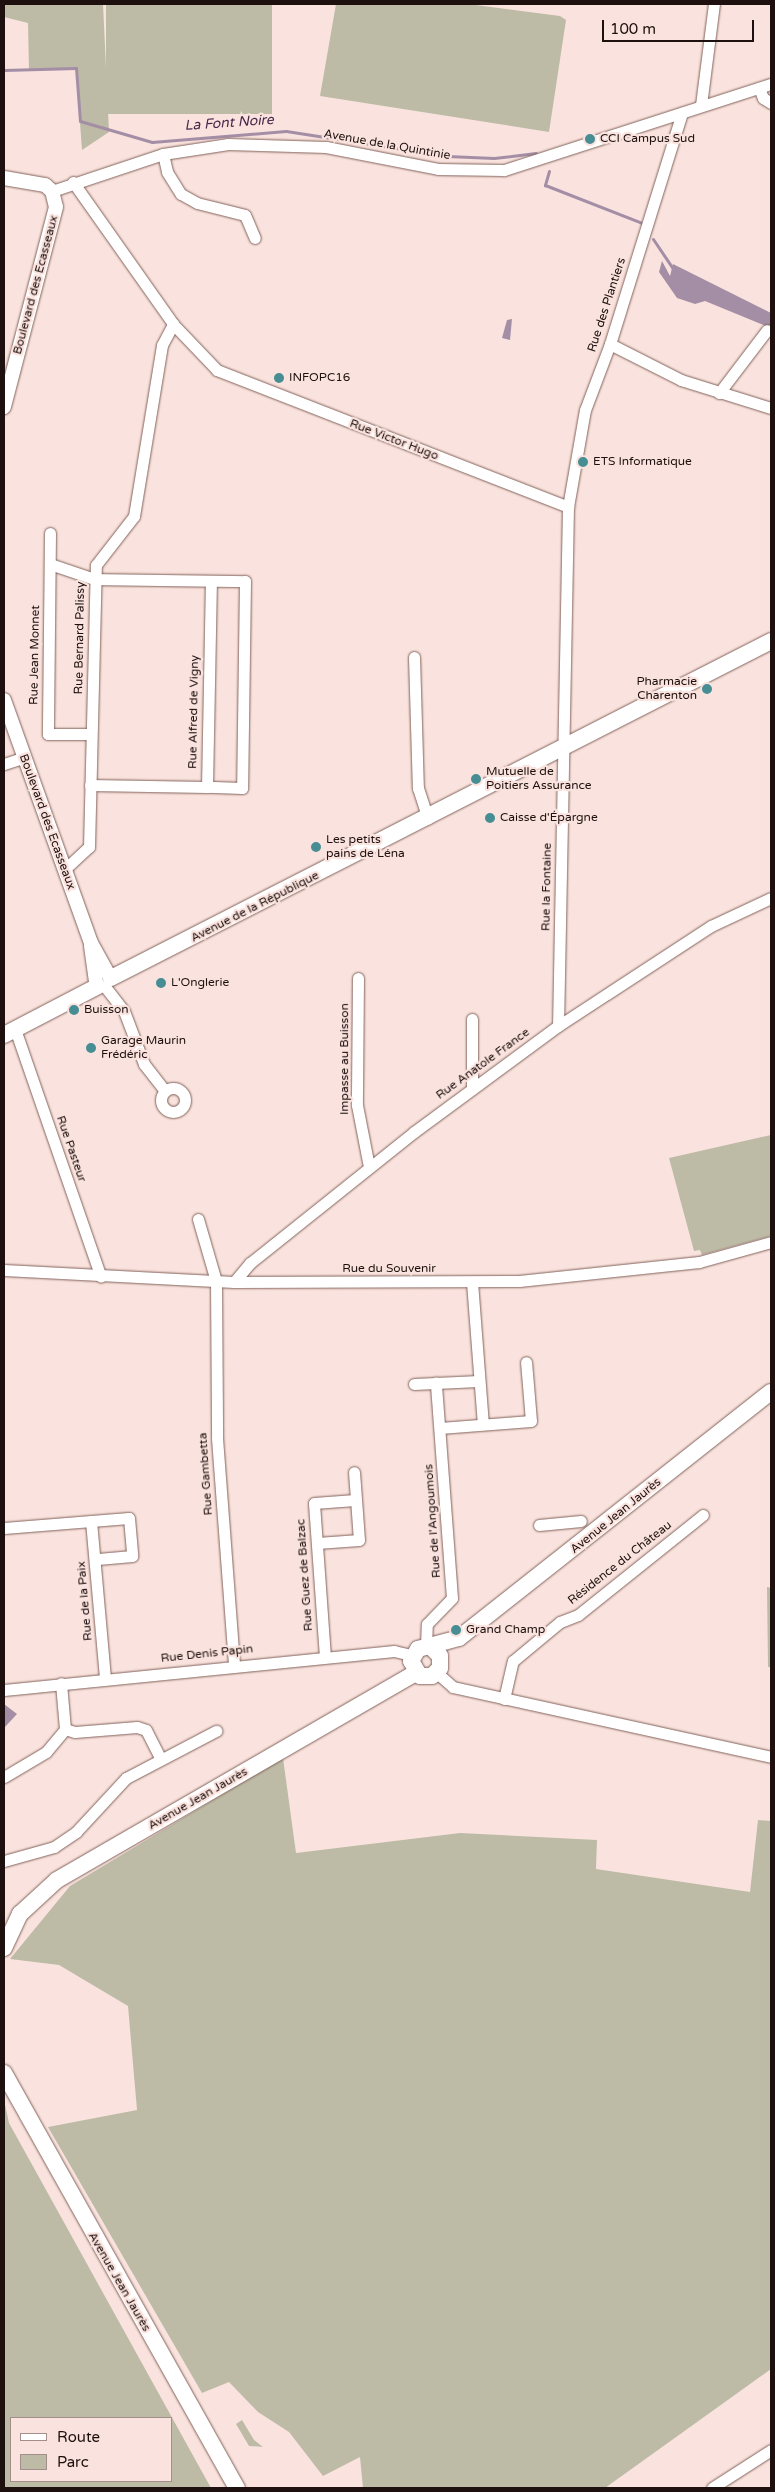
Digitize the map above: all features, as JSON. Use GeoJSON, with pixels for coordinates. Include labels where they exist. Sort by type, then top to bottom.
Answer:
{"type":"FeatureCollection","features":[{"type":"Feature","properties":{"kind":"main road","name":"Avenue de la République"},"geometry":{"type":"LineString","coordinates":[[10,1032],[104,981],[428,818],[771,641]]}},
{"type":"Feature","properties":{"kind":"main road","name":"Avenue Jean Jaurès"},"geometry":{"type":"LineString","coordinates":[[439,1667],[460,1638],[771,1392]]}},
{"type":"Feature","properties":{"kind":"main road","name":"Avenue Jean Jaurès"},"geometry":{"type":"LineString","coordinates":[[423,1650],[460,1638]]}},
{"type":"Feature","properties":{"kind":"main road"},"geometry":{"type":"LineString","coordinates":[[423,1650],[439,1667],[426,1678],[415,1673],[423,1650]]}},
{"type":"Feature","properties":{"kind":"main road","name":"Avenue Jean Jaurès"},"geometry":{"type":"LineString","coordinates":[[4,1948],[20,1914],[57,1880],[415,1673]]}},
{"type":"Feature","properties":{"kind":"main road","name":"Avenue Jean Jaurès"},"geometry":{"type":"LineString","coordinates":[[4,2073],[238,2488]]}},
{"type":"Feature","properties":{"kind":"street"},"geometry":{"type":"LineString","coordinates":[[701,105],[714,4]]}},
{"type":"Feature","properties":{"kind":"street","name":"Avenue de la Quintinie"},"geometry":{"type":"LineString","coordinates":[[52,192],[73,182],[163,154],[274,143],[326,148],[438,170],[504,170],[771,84]]}},
{"type":"Feature","properties":{"kind":"street"},"geometry":{"type":"LineString","coordinates":[[759,88],[763,98],[771,103]]}},
{"type":"Feature","properties":{"kind":"street","name":"Rue des Plantiers"},"geometry":{"type":"LineString","coordinates":[[568,507],[585,410],[610,344],[682,114]]}},
{"type":"Feature","properties":{"kind":"street"},"geometry":{"type":"LineString","coordinates":[[163,154],[167,172],[181,194],[197,203],[245,215],[255,238]]}},
{"type":"Feature","properties":{"kind":"street"},"geometry":{"type":"LineString","coordinates":[[4,178],[39,183],[52,192]]}},
{"type":"Feature","properties":{"kind":"street","name":"Rue Victor Hugo"},"geometry":{"type":"LineString","coordinates":[[73,182],[173,324],[206,362],[223,373],[568,507]]}},
{"type":"Feature","properties":{"kind":"street","name":"Boulevard des Ecasseaux"},"geometry":{"type":"LineString","coordinates":[[4,407],[56,207],[52,192]]}},
{"type":"Feature","properties":{"kind":"street","name":"Rue Bernard Palissy"},"geometry":{"type":"LineString","coordinates":[[65,869],[89,847],[94,579],[96,565],[134,516],[162,346],[173,324]]}},
{"type":"Feature","properties":{"kind":"street"},"geometry":{"type":"LineString","coordinates":[[718,393],[767,330]]}},
{"type":"Feature","properties":{"kind":"street"},"geometry":{"type":"LineString","coordinates":[[610,344],[681,380],[771,408]]}},
{"type":"Feature","properties":{"kind":"street"},"geometry":{"type":"LineString","coordinates":[[562,749],[568,507]]}},
{"type":"Feature","properties":{"kind":"street","name":"Rue Jean Monnet"},"geometry":{"type":"LineString","coordinates":[[50,532],[48,734],[92,734]]}},
{"type":"Feature","properties":{"kind":"street"},"geometry":{"type":"LineString","coordinates":[[50,564],[94,579],[245,581],[242,788],[207,787]]}},
{"type":"Feature","properties":{"kind":"street","name":"Rue Alfred de Vigny"},"geometry":{"type":"LineString","coordinates":[[90,785],[207,787],[210,581]]}},
{"type":"Feature","properties":{"kind":"street"},"geometry":{"type":"LineString","coordinates":[[414,657],[418,788],[428,818]]}},
{"type":"Feature","properties":{"kind":"street","name":"Boulevard des Ecasseaux"},"geometry":{"type":"LineString","coordinates":[[4,700],[23,758],[65,869],[104,981]]}},
{"type":"Feature","properties":{"kind":"street","name":"Rue la Fontaine"},"geometry":{"type":"LineString","coordinates":[[558,1026],[562,749]]}},
{"type":"Feature","properties":{"kind":"street"},"geometry":{"type":"LineString","coordinates":[[4,764],[23,758]]}},
{"type":"Feature","properties":{"kind":"street","name":"Rue Anatole France"},"geometry":{"type":"LineString","coordinates":[[234,1282],[250,1262],[369,1167],[558,1026],[711,926],[771,898]]}},
{"type":"Feature","properties":{"kind":"street","name":"Impasse au Buisson"},"geometry":{"type":"LineString","coordinates":[[358,978],[357,1105],[369,1167]]}},
{"type":"Feature","properties":{"kind":"street"},"geometry":{"type":"LineString","coordinates":[[104,981],[124,1011],[144,1064],[165,1090]]}},
{"type":"Feature","properties":{"kind":"street"},"geometry":{"type":"LineString","coordinates":[[472,1018],[472,1089]]}},
{"type":"Feature","properties":{"kind":"street","name":"Rue Pasteur"},"geometry":{"type":"LineString","coordinates":[[10,1032],[101,1277]]}},
{"type":"Feature","properties":{"kind":"street","name":"Rue Gambetta"},"geometry":{"type":"LineString","coordinates":[[198,1219],[216,1281],[217,1438],[234,1665]]}},
{"type":"Feature","properties":{"kind":"street","name":"Rue du Souvenir"},"geometry":{"type":"LineString","coordinates":[[4,1270],[101,1277],[234,1282],[472,1282],[642,1270],[699,1262],[771,1242]]}},
{"type":"Feature","properties":{"kind":"street"},"geometry":{"type":"LineString","coordinates":[[472,1282],[483,1424]]}},
{"type":"Feature","properties":{"kind":"street"},"geometry":{"type":"LineString","coordinates":[[440,1428],[531,1421],[526,1362]]}},
{"type":"Feature","properties":{"kind":"street"},"geometry":{"type":"LineString","coordinates":[[414,1384],[479,1381]]}},
{"type":"Feature","properties":{"kind":"street","name":"Rue de l'Angoumois"},"geometry":{"type":"LineString","coordinates":[[423,1650],[427,1624],[452,1598],[436,1383]]}},
{"type":"Feature","properties":{"kind":"street"},"geometry":{"type":"LineString","coordinates":[[317,1543],[358,1540],[354,1472]]}},
{"type":"Feature","properties":{"kind":"street","name":"Rue Guez de Balzac"},"geometry":{"type":"LineString","coordinates":[[325,1657],[314,1503],[355,1500]]}},
{"type":"Feature","properties":{"kind":"street","name":"Résidence du Château"},"geometry":{"type":"LineString","coordinates":[[504,1699],[513,1661],[560,1622],[578,1616],[703,1515]]}},
{"type":"Feature","properties":{"kind":"street"},"geometry":{"type":"LineString","coordinates":[[4,1528],[129,1518],[132,1556],[95,1559]]}},
{"type":"Feature","properties":{"kind":"street","name":"Rue de la Paix"},"geometry":{"type":"LineString","coordinates":[[91,1521],[105,1679]]}},
{"type":"Feature","properties":{"kind":"street"},"geometry":{"type":"LineString","coordinates":[[539,1525],[581,1521]]}},
{"type":"Feature","properties":{"kind":"street","name":"Rue Denis Papin"},"geometry":{"type":"LineString","coordinates":[[4,1690],[234,1665],[394,1650],[423,1650]]}},
{"type":"Feature","properties":{"kind":"street"},"geometry":{"type":"LineString","coordinates":[[439,1667],[453,1688],[771,1757]]}},
{"type":"Feature","properties":{"kind":"street"},"geometry":{"type":"LineString","coordinates":[[4,1777],[46,1752],[65,1729],[61,1683]]}},
{"type":"Feature","properties":{"kind":"street"},"geometry":{"type":"LineString","coordinates":[[65,1729],[137,1727],[146,1730],[160,1759]]}},
{"type":"Feature","properties":{"kind":"street"},"geometry":{"type":"LineString","coordinates":[[4,1861],[54,1847],[76,1832],[126,1778],[216,1732]]}},
{"type":"Feature","properties":{"kind":"street"},"geometry":{"type":"LineString","coordinates":[[712,2488],[771,2450]]}},
{"type":"Feature","properties":{"kind":"green space"},"geometry":{"type":"Polygon","coordinates":[[[4,4],[103,4],[109,132],[82,150],[76,68],[29,71],[28,23],[4,17],[4,4]]]}},
{"type":"Feature","properties":{"kind":"green space"},"geometry":{"type":"Polygon","coordinates":[[[106,4],[272,4],[272,114],[106,114],[106,4]]]}},
{"type":"Feature","properties":{"kind":"green space"},"geometry":{"type":"Polygon","coordinates":[[[336,4],[468,4],[560,16],[566,20],[549,132],[320,96],[336,4]]]}},
{"type":"Feature","properties":{"kind":"green space"},"geometry":{"type":"Polygon","coordinates":[[[771,1135],[771,1236],[702,1255],[700,1250],[694,1251],[669,1158],[771,1135]]]}},
{"type":"Feature","properties":{"kind":"green space"},"geometry":{"type":"Polygon","coordinates":[[[767,1587],[771,1588],[771,1667],[768,1667],[767,1587]]]}},
{"type":"Feature","properties":{"kind":"green space"},"geometry":{"type":"Polygon","coordinates":[[[283,1758],[296,1853],[460,1833],[597,1840],[596,1869],[750,1892],[758,1820],[771,1821],[771,2369],[605,2488],[363,2488],[360,2457],[323,2476],[289,2432],[258,2412],[229,2382],[202,2393],[48,2127],[137,2110],[128,2006],[59,1965],[10,1959],[70,1886],[283,1758]]]}},
{"type":"Feature","properties":{"kind":"green space"},"geometry":{"type":"Polygon","coordinates":[[[4,2100],[9,2123],[172,2417],[10,2417],[10,2482],[172,2482],[172,2418],[211,2488],[4,2488],[4,2100]]]}},
{"type":"Feature","properties":{"kind":"green space"},"geometry":{"type":"Polygon","coordinates":[[[242,2420],[254,2440],[263,2447],[249,2446],[236,2424],[242,2420]]]}},
{"type":"Feature","properties":{"kind":"shaded area"},"geometry":{"type":"Polygon","coordinates":[[[662,261],[670,276],[673,264],[771,313],[771,328],[705,301],[695,304],[677,298],[659,272],[662,261]]]}},
{"type":"Feature","properties":{"kind":"shaded area"},"geometry":{"type":"Polygon","coordinates":[[[512,319],[510,340],[502,338],[507,320],[512,319]]]}},
{"type":"Feature","properties":{"kind":"shaded area"},"geometry":{"type":"Polygon","coordinates":[[[4,1704],[17,1714],[4,1728],[4,1704]]]}},
{"type":"Feature","properties":{"kind":"waterway","name":"La Font Noire"},"geometry":{"type":"LineString","coordinates":[[4,70],[76,68],[80,121],[152,142],[286,131],[447,156],[494,158],[536,153]]}},
{"type":"Feature","properties":{"kind":"waterway","name":"La Font Noire"},"geometry":{"type":"LineString","coordinates":[[549,171],[545,185],[642,223]]}},
{"type":"Feature","properties":{"kind":"waterway","name":"La Font Noire"},"geometry":{"type":"LineString","coordinates":[[653,239],[673,269]]}},
{"type":"Feature","properties":{"kind":"place","name":"CCI Campus Sud"},"geometry":{"type":"Point","coordinates":[590,139]}},
{"type":"Feature","properties":{"kind":"place","name":"INFOPC16"},"geometry":{"type":"Point","coordinates":[279,378]}},
{"type":"Feature","properties":{"kind":"place","name":"ETS Informatique"},"geometry":{"type":"Point","coordinates":[583,462]}},
{"type":"Feature","properties":{"kind":"place","name":"Pharmacie Charenton"},"geometry":{"type":"Point","coordinates":[707,689]}},
{"type":"Feature","properties":{"kind":"place","name":"Mutuelle de Poitiers Assurance"},"geometry":{"type":"Point","coordinates":[476,779]}},
{"type":"Feature","properties":{"kind":"place","name":"Caisse d'Épargne"},"geometry":{"type":"Point","coordinates":[490,818]}},
{"type":"Feature","properties":{"kind":"place","name":"Les petits pains de Léna"},"geometry":{"type":"Point","coordinates":[316,847]}},
{"type":"Feature","properties":{"kind":"place","name":"L'Onglerie"},"geometry":{"type":"Point","coordinates":[161,983]}},
{"type":"Feature","properties":{"kind":"place","name":"Buisson"},"geometry":{"type":"Point","coordinates":[74,1010]}},
{"type":"Feature","properties":{"kind":"place","name":"Garage Maurin Frédéric"},"geometry":{"type":"Point","coordinates":[91,1048]}},
{"type":"Feature","properties":{"kind":"place","name":"Grand Champ"},"geometry":{"type":"Point","coordinates":[456,1630]}}]}
